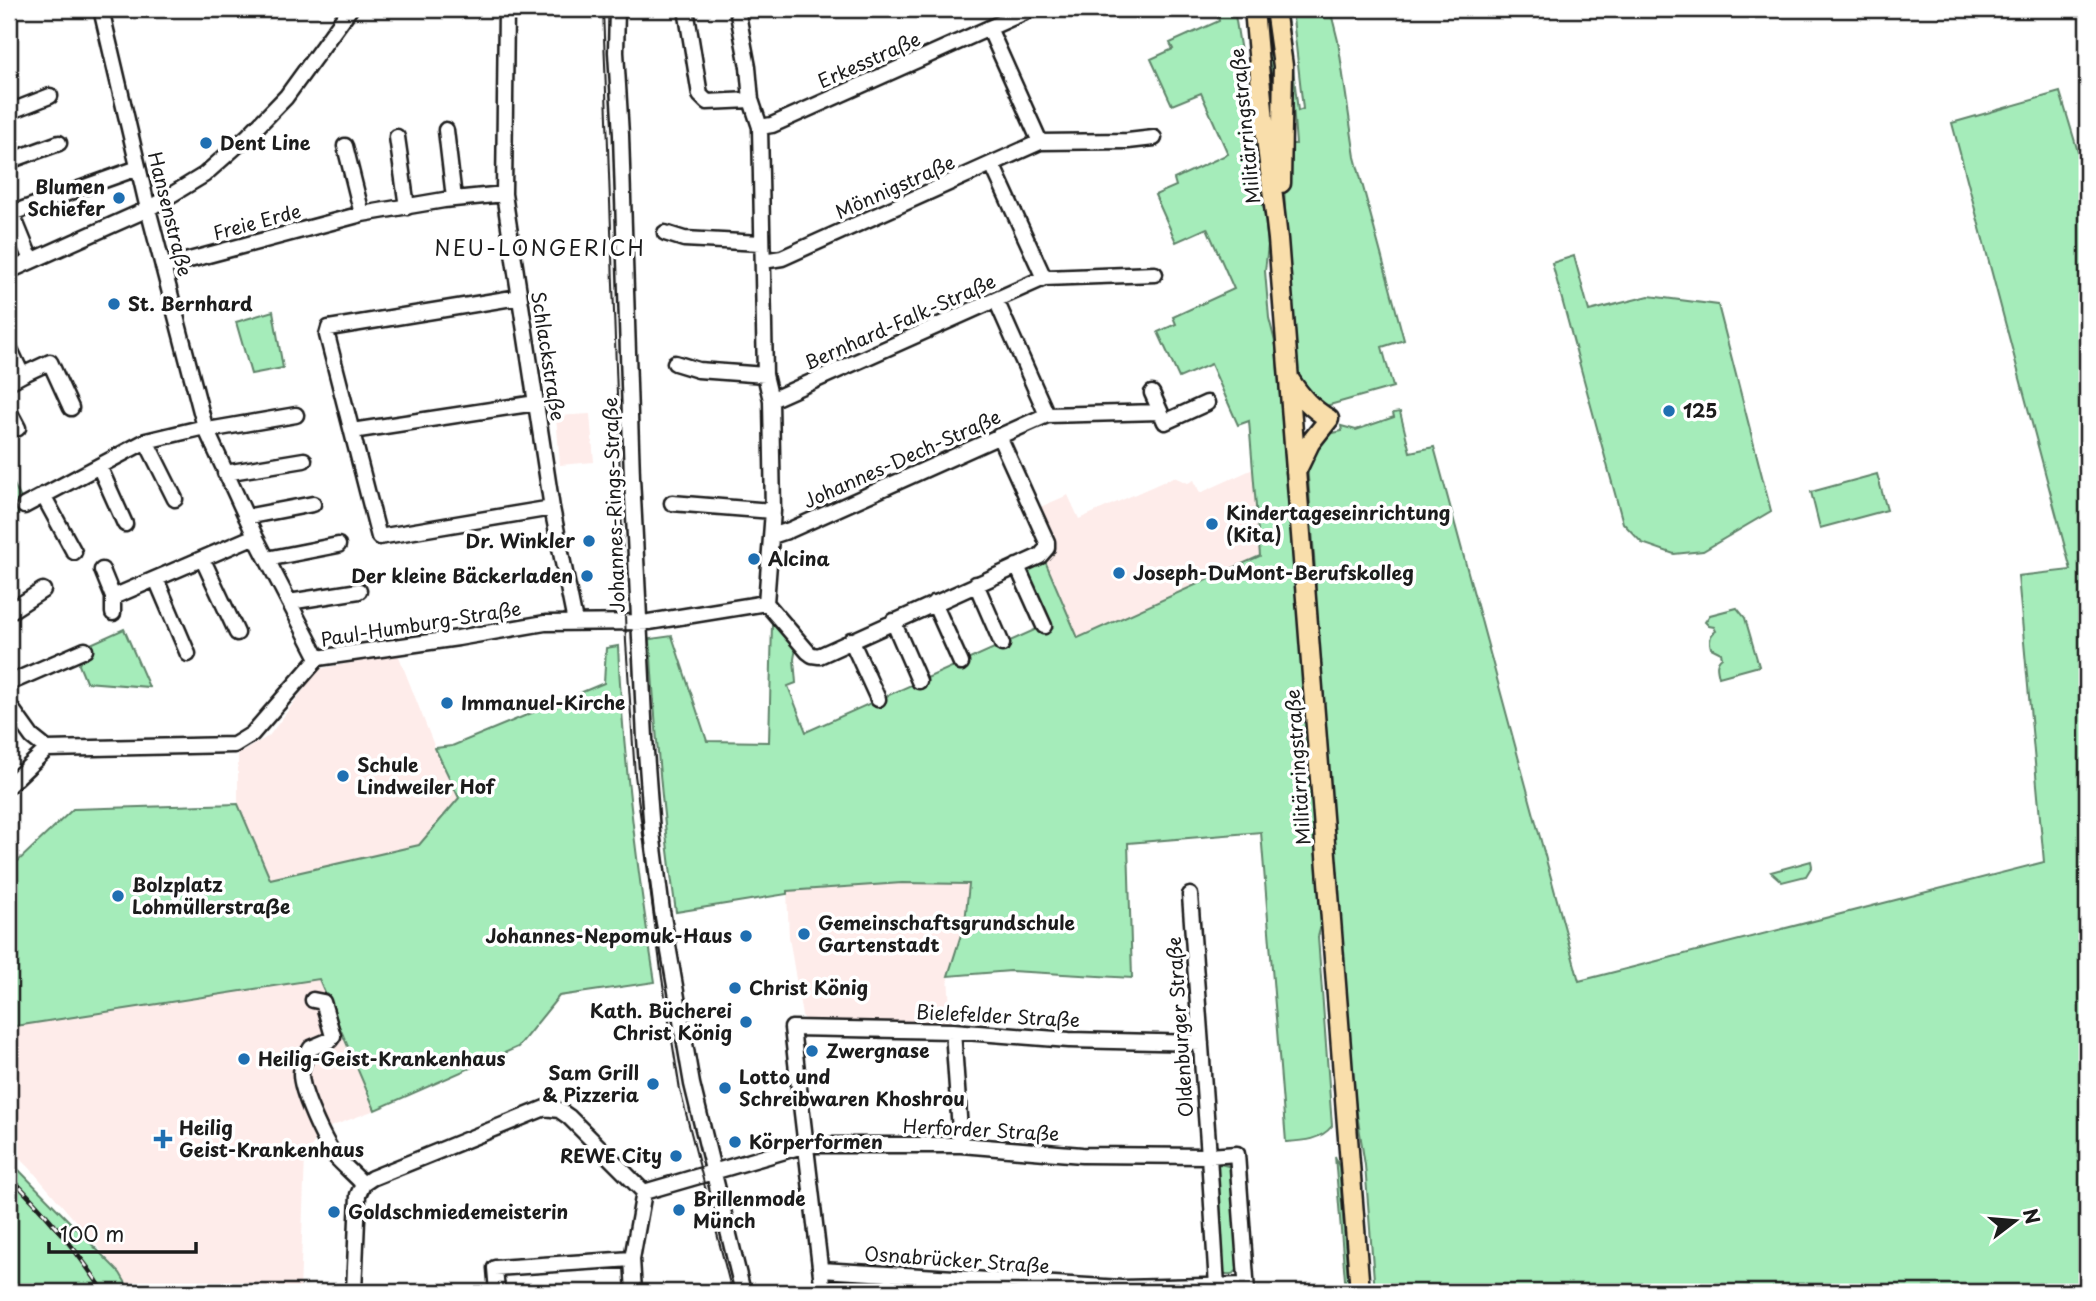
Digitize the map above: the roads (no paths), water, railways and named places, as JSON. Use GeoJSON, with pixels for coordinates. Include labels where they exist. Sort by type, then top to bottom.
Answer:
{"type":"FeatureCollection","features":[{"type":"Feature","properties":{"kind":"main road"},"geometry":{"type":"LineString","coordinates":[[1241,9],[1259,60]]}},
{"type":"Feature","properties":{"kind":"main road","name":"Militärringstraße"},"geometry":{"type":"LineString","coordinates":[[1254,9],[1278,239],[1360,1292]]}},
{"type":"Feature","properties":{"kind":"main road","name":"Militärringstraße"},"geometry":{"type":"LineString","coordinates":[[1275,9],[1283,66],[1278,239]]}},
{"type":"Feature","properties":{"kind":"main road"},"geometry":{"type":"LineString","coordinates":[[1264,121],[1283,120]]}},
{"type":"Feature","properties":{"kind":"main road"},"geometry":{"type":"LineString","coordinates":[[1289,378],[1301,398],[1329,419],[1310,443],[1296,472]]}},
{"type":"Feature","properties":{"kind":"street","name":"Hansenstraße"},"geometry":{"type":"LineString","coordinates":[[101,9],[148,209],[205,427],[255,536],[318,658]]}},
{"type":"Feature","properties":{"kind":"street"},"geometry":{"type":"LineString","coordinates":[[9,271],[148,209],[204,175],[286,97],[350,9]]}},
{"type":"Feature","properties":{"kind":"street","name":"Schlackstraße"},"geometry":{"type":"LineString","coordinates":[[506,9],[504,194],[552,508],[575,622]]}},
{"type":"Feature","properties":{"kind":"street","name":"Johannes-Rings-Straße"},"geometry":{"type":"LineString","coordinates":[[617,9],[616,52],[639,622],[652,832],[662,911],[692,1084],[743,1292]]}},
{"type":"Feature","properties":{"kind":"street"},"geometry":{"type":"LineString","coordinates":[[686,9],[700,95],[707,102],[751,100]]}},
{"type":"Feature","properties":{"kind":"street"},"geometry":{"type":"LineString","coordinates":[[737,9],[751,100],[761,127],[765,375],[771,400],[773,511],[766,603],[803,647],[812,655],[820,656],[1040,556],[1047,548],[1047,542],[999,436]]}},
{"type":"Feature","properties":{"kind":"street","name":"Erkesstraße"},"geometry":{"type":"LineString","coordinates":[[761,127],[772,125],[1032,9]]}},
{"type":"Feature","properties":{"kind":"street"},"geometry":{"type":"LineString","coordinates":[[989,28],[1041,142]]}},
{"type":"Feature","properties":{"kind":"street"},"geometry":{"type":"LineString","coordinates":[[9,112],[50,96]]}},
{"type":"Feature","properties":{"kind":"street"},"geometry":{"type":"LineString","coordinates":[[446,130],[454,198]]}},
{"type":"Feature","properties":{"kind":"street"},"geometry":{"type":"LineString","coordinates":[[397,137],[407,206]]}},
{"type":"Feature","properties":{"kind":"street","name":"Mönnigstraße"},"geometry":{"type":"LineString","coordinates":[[763,261],[782,258],[1041,142],[1154,138]]}},
{"type":"Feature","properties":{"kind":"street"},"geometry":{"type":"LineString","coordinates":[[9,161],[59,142]]}},
{"type":"Feature","properties":{"kind":"street"},"geometry":{"type":"LineString","coordinates":[[345,146],[362,214]]}},
{"type":"Feature","properties":{"kind":"street"},"geometry":{"type":"LineString","coordinates":[[992,164],[1044,278]]}},
{"type":"Feature","properties":{"kind":"street"},"geometry":{"type":"LineString","coordinates":[[31,260],[10,210],[138,168]]}},
{"type":"Feature","properties":{"kind":"street","name":"Freie Erde"},"geometry":{"type":"LineString","coordinates":[[163,267],[362,214],[454,198],[504,194]]}},
{"type":"Feature","properties":{"kind":"street"},"geometry":{"type":"LineString","coordinates":[[665,233],[684,239],[761,243]]}},
{"type":"Feature","properties":{"kind":"street","name":"Bernhard-Falk-Straße"},"geometry":{"type":"LineString","coordinates":[[771,400],[1044,278],[1155,274]]}},
{"type":"Feature","properties":{"kind":"street"},"geometry":{"type":"LineString","coordinates":[[519,297],[329,328],[327,335],[379,537],[552,508]]}},
{"type":"Feature","properties":{"kind":"street"},"geometry":{"type":"LineString","coordinates":[[996,300],[1047,415]]}},
{"type":"Feature","properties":{"kind":"street"},"geometry":{"type":"LineString","coordinates":[[9,347],[22,375]]}},
{"type":"Feature","properties":{"kind":"street"},"geometry":{"type":"LineString","coordinates":[[9,383],[55,359],[71,408]]}},
{"type":"Feature","properties":{"kind":"street"},"geometry":{"type":"LineString","coordinates":[[675,363],[698,370],[765,375]]}},
{"type":"Feature","properties":{"kind":"street"},"geometry":{"type":"LineString","coordinates":[[1152,393],[1160,412]]}},
{"type":"Feature","properties":{"kind":"street"},"geometry":{"type":"LineString","coordinates":[[352,431],[536,403]]}},
{"type":"Feature","properties":{"kind":"street","name":"Johannes-Dech-Straße"},"geometry":{"type":"LineString","coordinates":[[772,536],[1047,415],[1160,412],[1165,422],[1207,403]]}},
{"type":"Feature","properties":{"kind":"street"},"geometry":{"type":"LineString","coordinates":[[9,411],[18,428]]}},
{"type":"Feature","properties":{"kind":"street"},"geometry":{"type":"LineString","coordinates":[[24,506],[146,441],[205,427],[215,429],[296,415]]}},
{"type":"Feature","properties":{"kind":"street"},"geometry":{"type":"LineString","coordinates":[[146,441],[174,499]]}},
{"type":"Feature","properties":{"kind":"street"},"geometry":{"type":"LineString","coordinates":[[225,473],[304,460]]}},
{"type":"Feature","properties":{"kind":"street"},"geometry":{"type":"LineString","coordinates":[[99,466],[125,524]]}},
{"type":"Feature","properties":{"kind":"street"},"geometry":{"type":"LineString","coordinates":[[43,495],[74,552]]}},
{"type":"Feature","properties":{"kind":"street"},"geometry":{"type":"LineString","coordinates":[[672,503],[773,511]]}},
{"type":"Feature","properties":{"kind":"street"},"geometry":{"type":"LineString","coordinates":[[246,517],[313,504]]}},
{"type":"Feature","properties":{"kind":"street"},"geometry":{"type":"LineString","coordinates":[[113,597],[255,536]]}},
{"type":"Feature","properties":{"kind":"street"},"geometry":{"type":"LineString","coordinates":[[267,559],[338,545]]}},
{"type":"Feature","properties":{"kind":"street"},"geometry":{"type":"LineString","coordinates":[[202,560],[237,633]]}},
{"type":"Feature","properties":{"kind":"street"},"geometry":{"type":"LineString","coordinates":[[1017,566],[1044,626]]}},
{"type":"Feature","properties":{"kind":"street"},"geometry":{"type":"LineString","coordinates":[[102,570],[113,597],[113,613]]}},
{"type":"Feature","properties":{"kind":"street"},"geometry":{"type":"LineString","coordinates":[[156,579],[188,654]]}},
{"type":"Feature","properties":{"kind":"street"},"geometry":{"type":"LineString","coordinates":[[976,584],[1002,644]]}},
{"type":"Feature","properties":{"kind":"street"},"geometry":{"type":"LineString","coordinates":[[9,612],[43,590]]}},
{"type":"Feature","properties":{"kind":"street"},"geometry":{"type":"LineString","coordinates":[[289,602],[359,591]]}},
{"type":"Feature","properties":{"kind":"street","name":"Paul-Humburg-Straße"},"geometry":{"type":"LineString","coordinates":[[47,748],[234,745],[252,734],[318,658],[516,627],[575,622],[649,622],[766,603]]}},
{"type":"Feature","properties":{"kind":"street"},"geometry":{"type":"LineString","coordinates":[[934,603],[961,663]]}},
{"type":"Feature","properties":{"kind":"street"},"geometry":{"type":"LineString","coordinates":[[892,621],[919,681]]}},
{"type":"Feature","properties":{"kind":"street"},"geometry":{"type":"LineString","coordinates":[[851,640],[878,699]]}},
{"type":"Feature","properties":{"kind":"street"},"geometry":{"type":"LineString","coordinates":[[9,683],[85,650]]}},
{"type":"Feature","properties":{"kind":"street"},"geometry":{"type":"LineString","coordinates":[[9,705],[32,737],[47,748],[9,785]]}},
{"type":"Feature","properties":{"kind":"street","name":"Oldenburger Straße"},"geometry":{"type":"LineString","coordinates":[[1189,895],[1217,1286]]}},
{"type":"Feature","properties":{"kind":"street"},"geometry":{"type":"LineString","coordinates":[[313,1000],[323,1002],[333,1036],[311,1048],[301,1072],[303,1084],[316,1121],[335,1156],[363,1184]]}},
{"type":"Feature","properties":{"kind":"street","name":"Bielefelder Straße"},"geometry":{"type":"LineString","coordinates":[[806,1145],[792,1028],[953,1031],[1069,1040],[1201,1043]]}},
{"type":"Feature","properties":{"kind":"street"},"geometry":{"type":"LineString","coordinates":[[953,1031],[961,1145]]}},
{"type":"Feature","properties":{"kind":"street"},"geometry":{"type":"LineString","coordinates":[[354,1292],[358,1195],[363,1184],[421,1157],[545,1108],[559,1110],[569,1117],[644,1192],[632,1259],[634,1292]]}},
{"type":"Feature","properties":{"kind":"street"},"geometry":{"type":"LineString","coordinates":[[806,1145],[823,1292]]}},
{"type":"Feature","properties":{"kind":"street","name":"Herforder Straße"},"geometry":{"type":"LineString","coordinates":[[644,1192],[806,1145],[961,1145],[1083,1155],[1209,1156]]}},
{"type":"Feature","properties":{"kind":"street"},"geometry":{"type":"LineString","coordinates":[[1209,1156],[1237,1154],[1247,1289],[1217,1286]]}},
{"type":"Feature","properties":{"kind":"street"},"geometry":{"type":"LineString","coordinates":[[497,1292],[495,1268],[632,1259]]}},
{"type":"Feature","properties":{"kind":"street","name":"Osnabrücker Straße"},"geometry":{"type":"LineString","coordinates":[[821,1270],[1122,1289],[1217,1286]]}},
{"type":"Feature","properties":{"kind":"tram line"},"geometry":{"type":"LineString","coordinates":[[603,9],[626,642],[635,775],[680,1090],[732,1292]]}},
{"type":"Feature","properties":{"kind":"railway"},"geometry":{"type":"LineString","coordinates":[[9,1176],[60,1232],[104,1292]]}},
{"type":"Feature","properties":{"kind":"place","name":"Dent Line"},"geometry":{"type":"Point","coordinates":[206,143]}},
{"type":"Feature","properties":{"kind":"place","name":"Blumen Schiefer"},"geometry":{"type":"Point","coordinates":[119,198]}},
{"type":"Feature","properties":{"kind":"place","name":"St. Bernhard"},"geometry":{"type":"Point","coordinates":[114,304]}},
{"type":"Feature","properties":{"kind":"place","name":"125"},"geometry":{"type":"Point","coordinates":[1669,411]}},
{"type":"Feature","properties":{"kind":"place","name":"Kindertageseinrichtung (Kita)"},"geometry":{"type":"Point","coordinates":[1212,524]}},
{"type":"Feature","properties":{"kind":"place","name":"Dr. Winkler"},"geometry":{"type":"Point","coordinates":[589,541]}},
{"type":"Feature","properties":{"kind":"place","name":"Alcina"},"geometry":{"type":"Point","coordinates":[754,559]}},
{"type":"Feature","properties":{"kind":"place","name":"Joseph-DuMont-Berufskolleg"},"geometry":{"type":"Point","coordinates":[1119,573]}},
{"type":"Feature","properties":{"kind":"place","name":"Der kleine Bäckerladen"},"geometry":{"type":"Point","coordinates":[587,576]}},
{"type":"Feature","properties":{"kind":"place","name":"Immanuel-Kirche"},"geometry":{"type":"Point","coordinates":[447,703]}},
{"type":"Feature","properties":{"kind":"place","name":"Schule Lindweiler Hof"},"geometry":{"type":"Point","coordinates":[343,776]}},
{"type":"Feature","properties":{"kind":"place","name":"Bolzplatz Lohmüllerstraße"},"geometry":{"type":"Point","coordinates":[118,896]}},
{"type":"Feature","properties":{"kind":"place","name":"Gemeinschaftsgrundschule Gartenstadt"},"geometry":{"type":"Point","coordinates":[804,934]}},
{"type":"Feature","properties":{"kind":"place","name":"Johannes-Nepomuk-Haus"},"geometry":{"type":"Point","coordinates":[746,936]}},
{"type":"Feature","properties":{"kind":"place","name":"Christ König"},"geometry":{"type":"Point","coordinates":[735,988]}},
{"type":"Feature","properties":{"kind":"place","name":"Kath. Bücherei Christ König"},"geometry":{"type":"Point","coordinates":[746,1022]}},
{"type":"Feature","properties":{"kind":"place","name":"Zwergnase"},"geometry":{"type":"Point","coordinates":[812,1051]}},
{"type":"Feature","properties":{"kind":"place","name":"Heilig-Geist-Krankenhaus"},"geometry":{"type":"Point","coordinates":[244,1059]}},
{"type":"Feature","properties":{"kind":"place","name":"Sam Grill & Pizzeria"},"geometry":{"type":"Point","coordinates":[653,1084]}},
{"type":"Feature","properties":{"kind":"place","name":"Lotto und Schreibwaren Khoshrou"},"geometry":{"type":"Point","coordinates":[725,1088]}},
{"type":"Feature","properties":{"kind":"place","name":"Heilig Geist-Krankenhaus"},"geometry":{"type":"Point","coordinates":[163,1139]}},
{"type":"Feature","properties":{"kind":"place","name":"Körperformen"},"geometry":{"type":"Point","coordinates":[735,1142]}},
{"type":"Feature","properties":{"kind":"place","name":"REWE City"},"geometry":{"type":"Point","coordinates":[676,1156]}},
{"type":"Feature","properties":{"kind":"place","name":"Brillenmode Münch"},"geometry":{"type":"Point","coordinates":[679,1210]}},
{"type":"Feature","properties":{"kind":"place","name":"Goldschmiedemeisterin"},"geometry":{"type":"Point","coordinates":[334,1212]}},
{"type":"Feature","properties":{"kind":"district","name":"NEU-LONGERICH"},"geometry":{"type":"Point","coordinates":[540,249]}}]}
